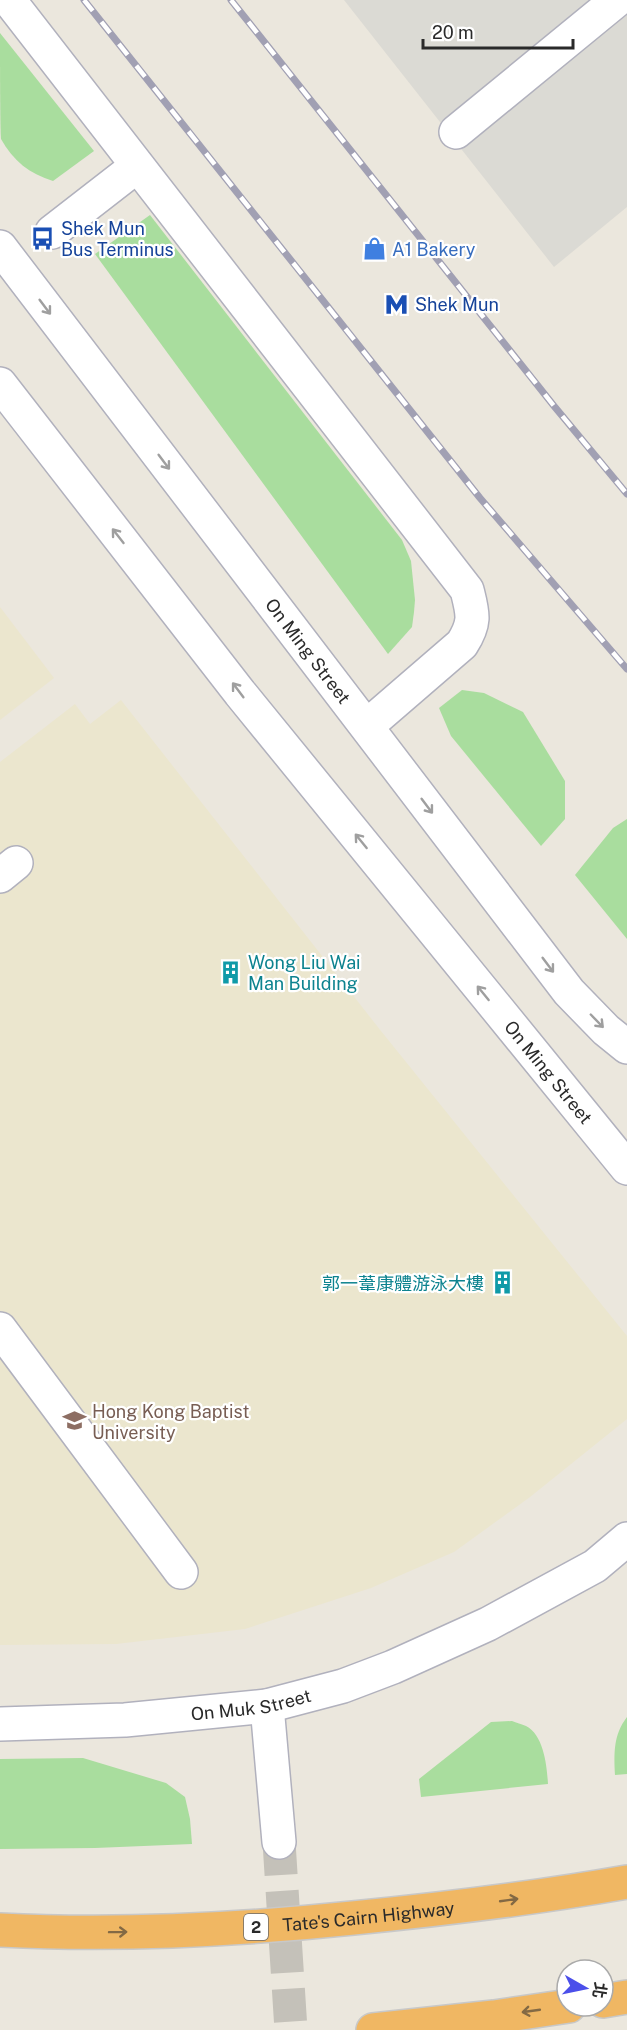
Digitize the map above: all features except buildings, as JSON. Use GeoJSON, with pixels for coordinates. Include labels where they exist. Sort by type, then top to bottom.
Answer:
{"type":"FeatureCollection","features":[{"type":"Feature","properties":{"kind":"highway","name":"Tate's Cairn Highway"},"geometry":{"type":"LineString","coordinates":[[0,1930],[60,1933],[188,1931],[255,1927],[451,1909],[627,1882]]}},
{"type":"Feature","properties":{"kind":"highway"},"geometry":{"type":"LineString","coordinates":[[373,2030],[555,2008]]}},
{"type":"Feature","properties":{"kind":"street"},"geometry":{"type":"LineString","coordinates":[[9,0],[467,590],[472,612],[471,630],[462,644],[367,726]]}},
{"type":"Feature","properties":{"kind":"street"},"geometry":{"type":"LineString","coordinates":[[456,132],[617,0]]}},
{"type":"Feature","properties":{"kind":"street"},"geometry":{"type":"LineString","coordinates":[[52,232],[137,166]]}},
{"type":"Feature","properties":{"kind":"street","name":"On Ming Street"},"geometry":{"type":"LineString","coordinates":[[0,248],[569,992],[606,1030],[627,1047]]}},
{"type":"Feature","properties":{"kind":"street","name":"On Ming Street"},"geometry":{"type":"LineString","coordinates":[[0,384],[246,700],[627,1168]]}},
{"type":"Feature","properties":{"kind":"street"},"geometry":{"type":"LineString","coordinates":[[0,1329],[181,1572]]}},
{"type":"Feature","properties":{"kind":"street","name":"On Muk Street"},"geometry":{"type":"LineString","coordinates":[[488,1624],[574,1561],[627,1513]]}},
{"type":"Feature","properties":{"kind":"street","name":"On Muk Street"},"geometry":{"type":"LineString","coordinates":[[0,1724],[125,1720],[267,1706],[343,1686],[393,1667],[488,1624],[595,1566],[627,1539]]}},
{"type":"Feature","properties":{"kind":"street"},"geometry":{"type":"LineString","coordinates":[[267,1706],[279,1842]]}},
{"type":"Feature","properties":{"kind":"shaded area"},"geometry":{"type":"Polygon","coordinates":[[[344,0],[627,0],[627,207],[554,267],[344,0]]]}},
{"type":"Feature","properties":{"kind":"shaded area"},"geometry":{"type":"Polygon","coordinates":[[[0,607],[54,678],[0,720],[0,607]]]}},
{"type":"Feature","properties":{"kind":"shaded area"},"geometry":{"type":"Polygon","coordinates":[[[121,700],[381,1031],[627,1336],[627,1419],[530,1497],[454,1552],[371,1588],[245,1629],[116,1644],[0,1645],[0,762],[75,704],[90,724],[121,700]]]}},
{"type":"Feature","properties":{"kind":"green space"},"geometry":{"type":"Polygon","coordinates":[[[0,33],[94,151],[53,181],[23,166],[1,139],[0,33]]]}},
{"type":"Feature","properties":{"kind":"green space"},"geometry":{"type":"Polygon","coordinates":[[[150,215],[402,540],[411,561],[414,612],[412,627],[388,654],[95,254],[150,215]]]}},
{"type":"Feature","properties":{"kind":"green space"},"geometry":{"type":"Polygon","coordinates":[[[462,690],[484,693],[523,712],[565,781],[565,819],[541,846],[451,736],[439,708],[462,690]]]}},
{"type":"Feature","properties":{"kind":"green space"},"geometry":{"type":"Polygon","coordinates":[[[627,819],[627,939],[575,875],[613,828],[627,819]]]}},
{"type":"Feature","properties":{"kind":"green space"},"geometry":{"type":"Polygon","coordinates":[[[627,1717],[627,1774],[615,1775],[617,1738],[627,1717]]]}},
{"type":"Feature","properties":{"kind":"green space"},"geometry":{"type":"Polygon","coordinates":[[[512,1721],[526,1726],[537,1736],[547,1769],[548,1784],[421,1797],[419,1779],[491,1722],[512,1721]]]}},
{"type":"Feature","properties":{"kind":"green space"},"geometry":{"type":"Polygon","coordinates":[[[83,1758],[166,1783],[185,1797],[192,1844],[0,1849],[0,1759],[83,1758]]]}},
{"type":"Feature","properties":{"kind":"tunnel"},"geometry":{"type":"LineString","coordinates":[[279,1842],[291,2030]]}},
{"type":"Feature","properties":{"kind":"railway"},"geometry":{"type":"LineString","coordinates":[[84,0],[480,498],[627,669]]}},
{"type":"Feature","properties":{"kind":"railway"},"geometry":{"type":"LineString","coordinates":[[231,0],[554,406],[627,494]]}},
{"type":"Feature","properties":{"kind":"place","name":"Shek Mun Bus Terminus"},"geometry":{"type":"Point","coordinates":[43,238]}},
{"type":"Feature","properties":{"kind":"place","name":"A1 Bakery"},"geometry":{"type":"Point","coordinates":[374,249]}},
{"type":"Feature","properties":{"kind":"place","name":"Shek Mun"},"geometry":{"type":"Point","coordinates":[397,304]}},
{"type":"Feature","properties":{"kind":"place","name":"Wong Liu Wai Man Building"},"geometry":{"type":"Point","coordinates":[230,972]}},
{"type":"Feature","properties":{"kind":"place","name":"郭一葦康體游泳大樓"},"geometry":{"type":"Point","coordinates":[502,1283]}},
{"type":"Feature","properties":{"kind":"place","name":"Hong Kong Baptist University"},"geometry":{"type":"Point","coordinates":[74,1421]}}]}
